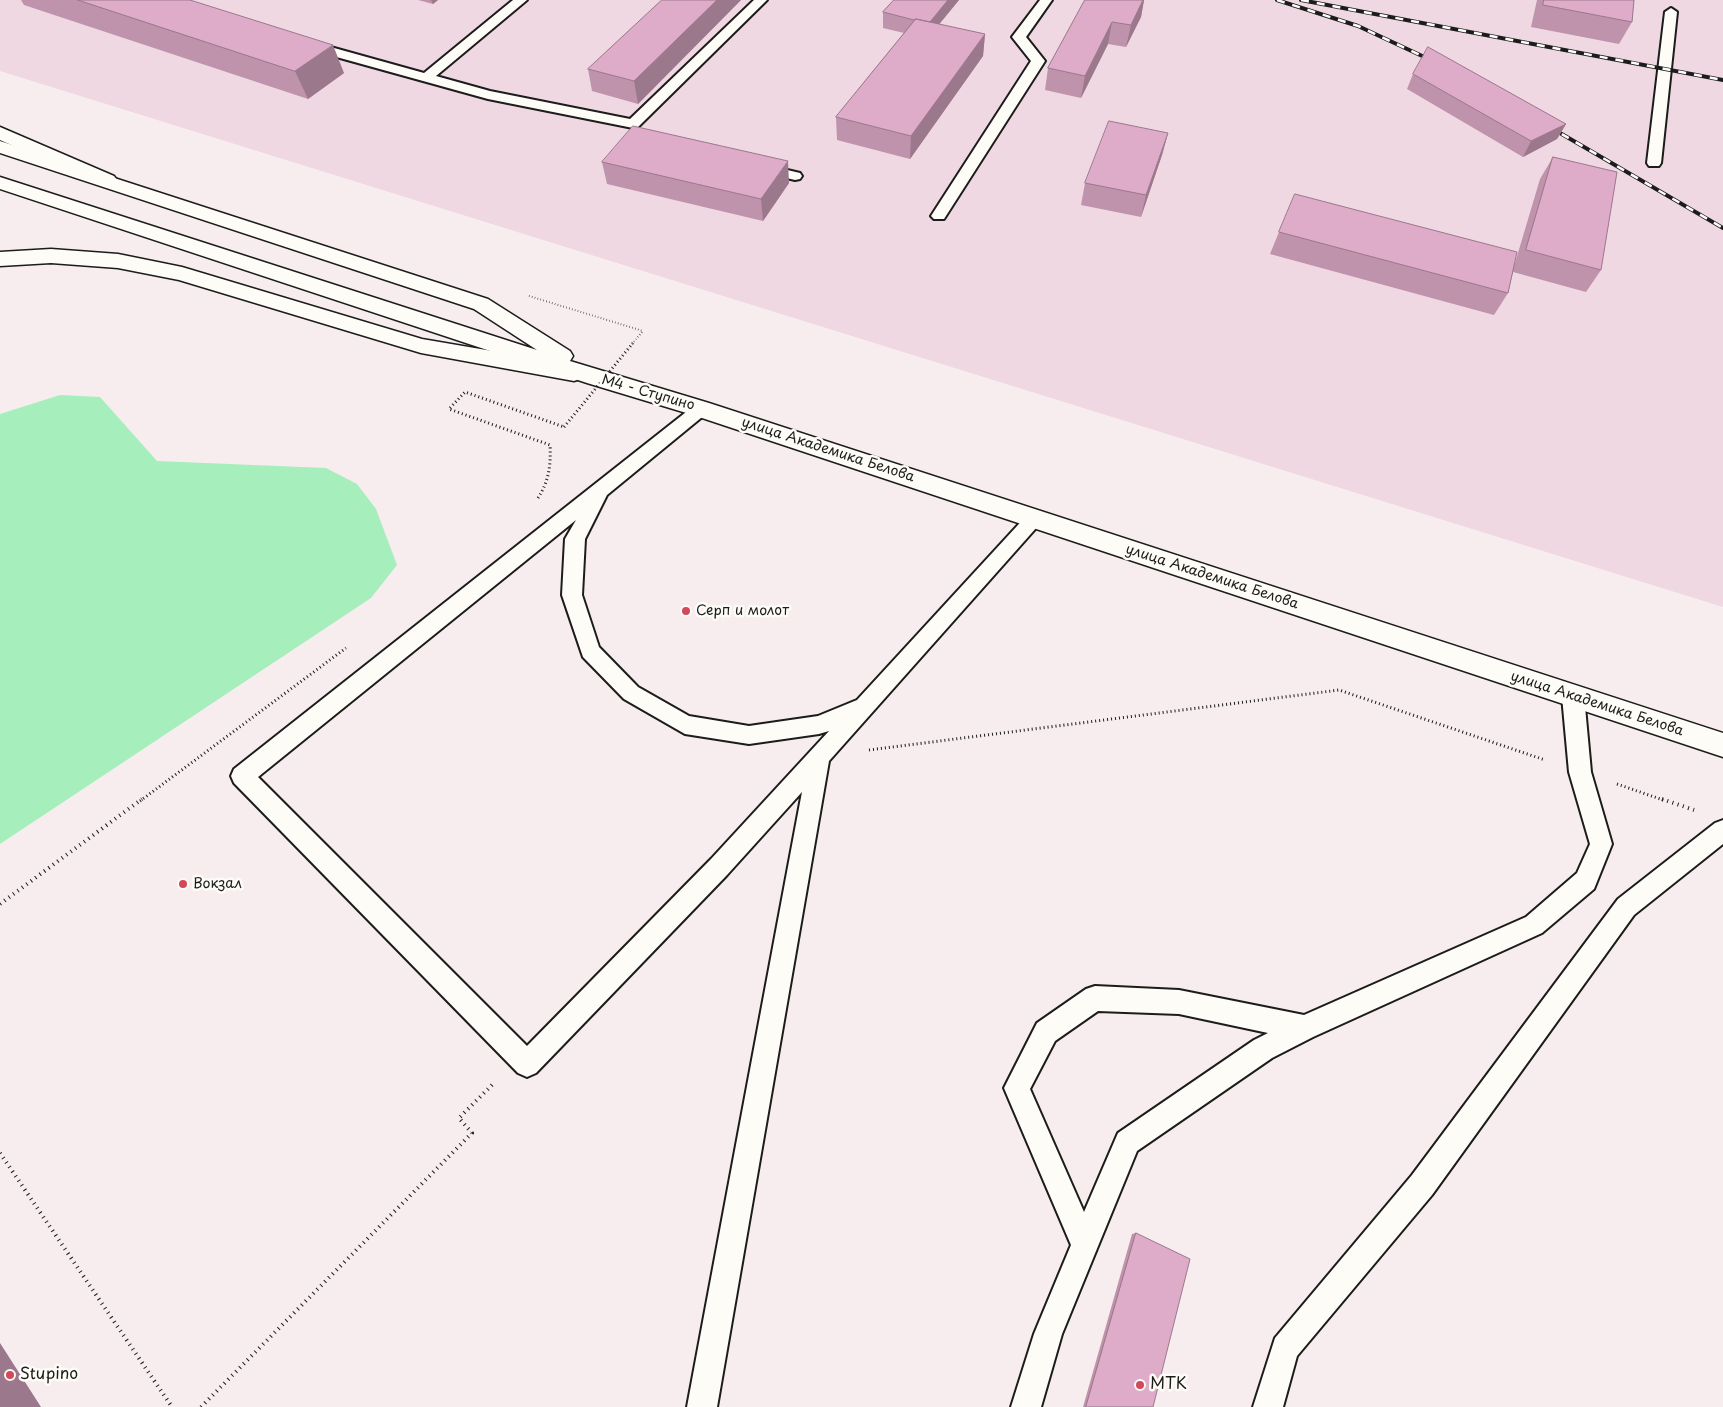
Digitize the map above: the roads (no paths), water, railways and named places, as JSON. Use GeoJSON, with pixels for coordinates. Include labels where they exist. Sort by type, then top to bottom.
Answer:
{"type":"FeatureCollection","features":[{"type":"Feature","properties":{"kind":"main road"},"geometry":{"type":"LineString","coordinates":[[0,132],[141,194]]}},
{"type":"Feature","properties":{"kind":"main road"},"geometry":{"type":"LineString","coordinates":[[0,147],[482,304],[595,377]]}},
{"type":"Feature","properties":{"kind":"main road"},"geometry":{"type":"LineString","coordinates":[[0,183],[595,377]]}},
{"type":"Feature","properties":{"kind":"main road"},"geometry":{"type":"LineString","coordinates":[[0,259],[51,256],[118,261],[182,274],[421,346],[595,377]]}},
{"type":"Feature","properties":{"kind":"main road","name":"М4 - Ступино"},"geometry":{"type":"LineString","coordinates":[[595,377],[701,409]]}},
{"type":"Feature","properties":{"kind":"main road","name":"улица Академика Белова"},"geometry":{"type":"LineString","coordinates":[[701,409],[1723,745]]}},
{"type":"Feature","properties":{"kind":"lane"},"geometry":{"type":"LineString","coordinates":[[426,78],[521,0]]}},
{"type":"Feature","properties":{"kind":"lane"},"geometry":{"type":"LineString","coordinates":[[633,124],[761,0]]}},
{"type":"Feature","properties":{"kind":"lane"},"geometry":{"type":"LineString","coordinates":[[939,216],[1038,61],[1018,37],[1046,0]]}},
{"type":"Feature","properties":{"kind":"lane"},"geometry":{"type":"LineString","coordinates":[[1654,163],[1671,12]]}},
{"type":"Feature","properties":{"kind":"lane"},"geometry":{"type":"LineString","coordinates":[[293,40],[488,96],[633,124],[646,134]]}},
{"type":"Feature","properties":{"kind":"lane"},"geometry":{"type":"LineString","coordinates":[[747,164],[795,176]]}},
{"type":"Feature","properties":{"kind":"lane"},"geometry":{"type":"LineString","coordinates":[[701,409],[242,776],[528,1064],[706,880],[1036,518]]}},
{"type":"Feature","properties":{"kind":"lane"},"geometry":{"type":"LineString","coordinates":[[601,489],[575,540],[572,595],[590,651],[632,694],[685,725],[749,735],[819,725],[865,706]]}},
{"type":"Feature","properties":{"kind":"lane"},"geometry":{"type":"LineString","coordinates":[[1026,1407],[1048,1334],[1127,1142],[1263,1049],[1304,1028],[1534,926],[1586,881],[1601,844],[1580,772],[1573,696]]}},
{"type":"Feature","properties":{"kind":"lane"},"geometry":{"type":"LineString","coordinates":[[702,1407],[819,757]]}},
{"type":"Feature","properties":{"kind":"lane"},"geometry":{"type":"LineString","coordinates":[[1268,1407],[1285,1348],[1422,1185],[1626,907],[1723,830]]}},
{"type":"Feature","properties":{"kind":"lane"},"geometry":{"type":"LineString","coordinates":[[1084,1244],[1016,1088],[1046,1032],[1095,998],[1179,1002],[1304,1028]]}},
{"type":"Feature","properties":{"kind":"railway"},"geometry":{"type":"LineString","coordinates":[[1277,0],[1358,26],[1435,62]]}},
{"type":"Feature","properties":{"kind":"railway"},"geometry":{"type":"LineString","coordinates":[[1301,0],[1723,80]]}},
{"type":"Feature","properties":{"kind":"railway"},"geometry":{"type":"LineString","coordinates":[[1548,126],[1723,228]]}},
{"type":"Feature","properties":{"kind":"place","name":"Серп и молот"},"geometry":{"type":"Point","coordinates":[686,611]}},
{"type":"Feature","properties":{"kind":"place","name":"Вокзал"},"geometry":{"type":"Point","coordinates":[183,884]}},
{"type":"Feature","properties":{"kind":"place","name":"Stupino"},"geometry":{"type":"Point","coordinates":[10,1375]}},
{"type":"Feature","properties":{"kind":"place","name":"МТК"},"geometry":{"type":"Point","coordinates":[1140,1385]}}]}
